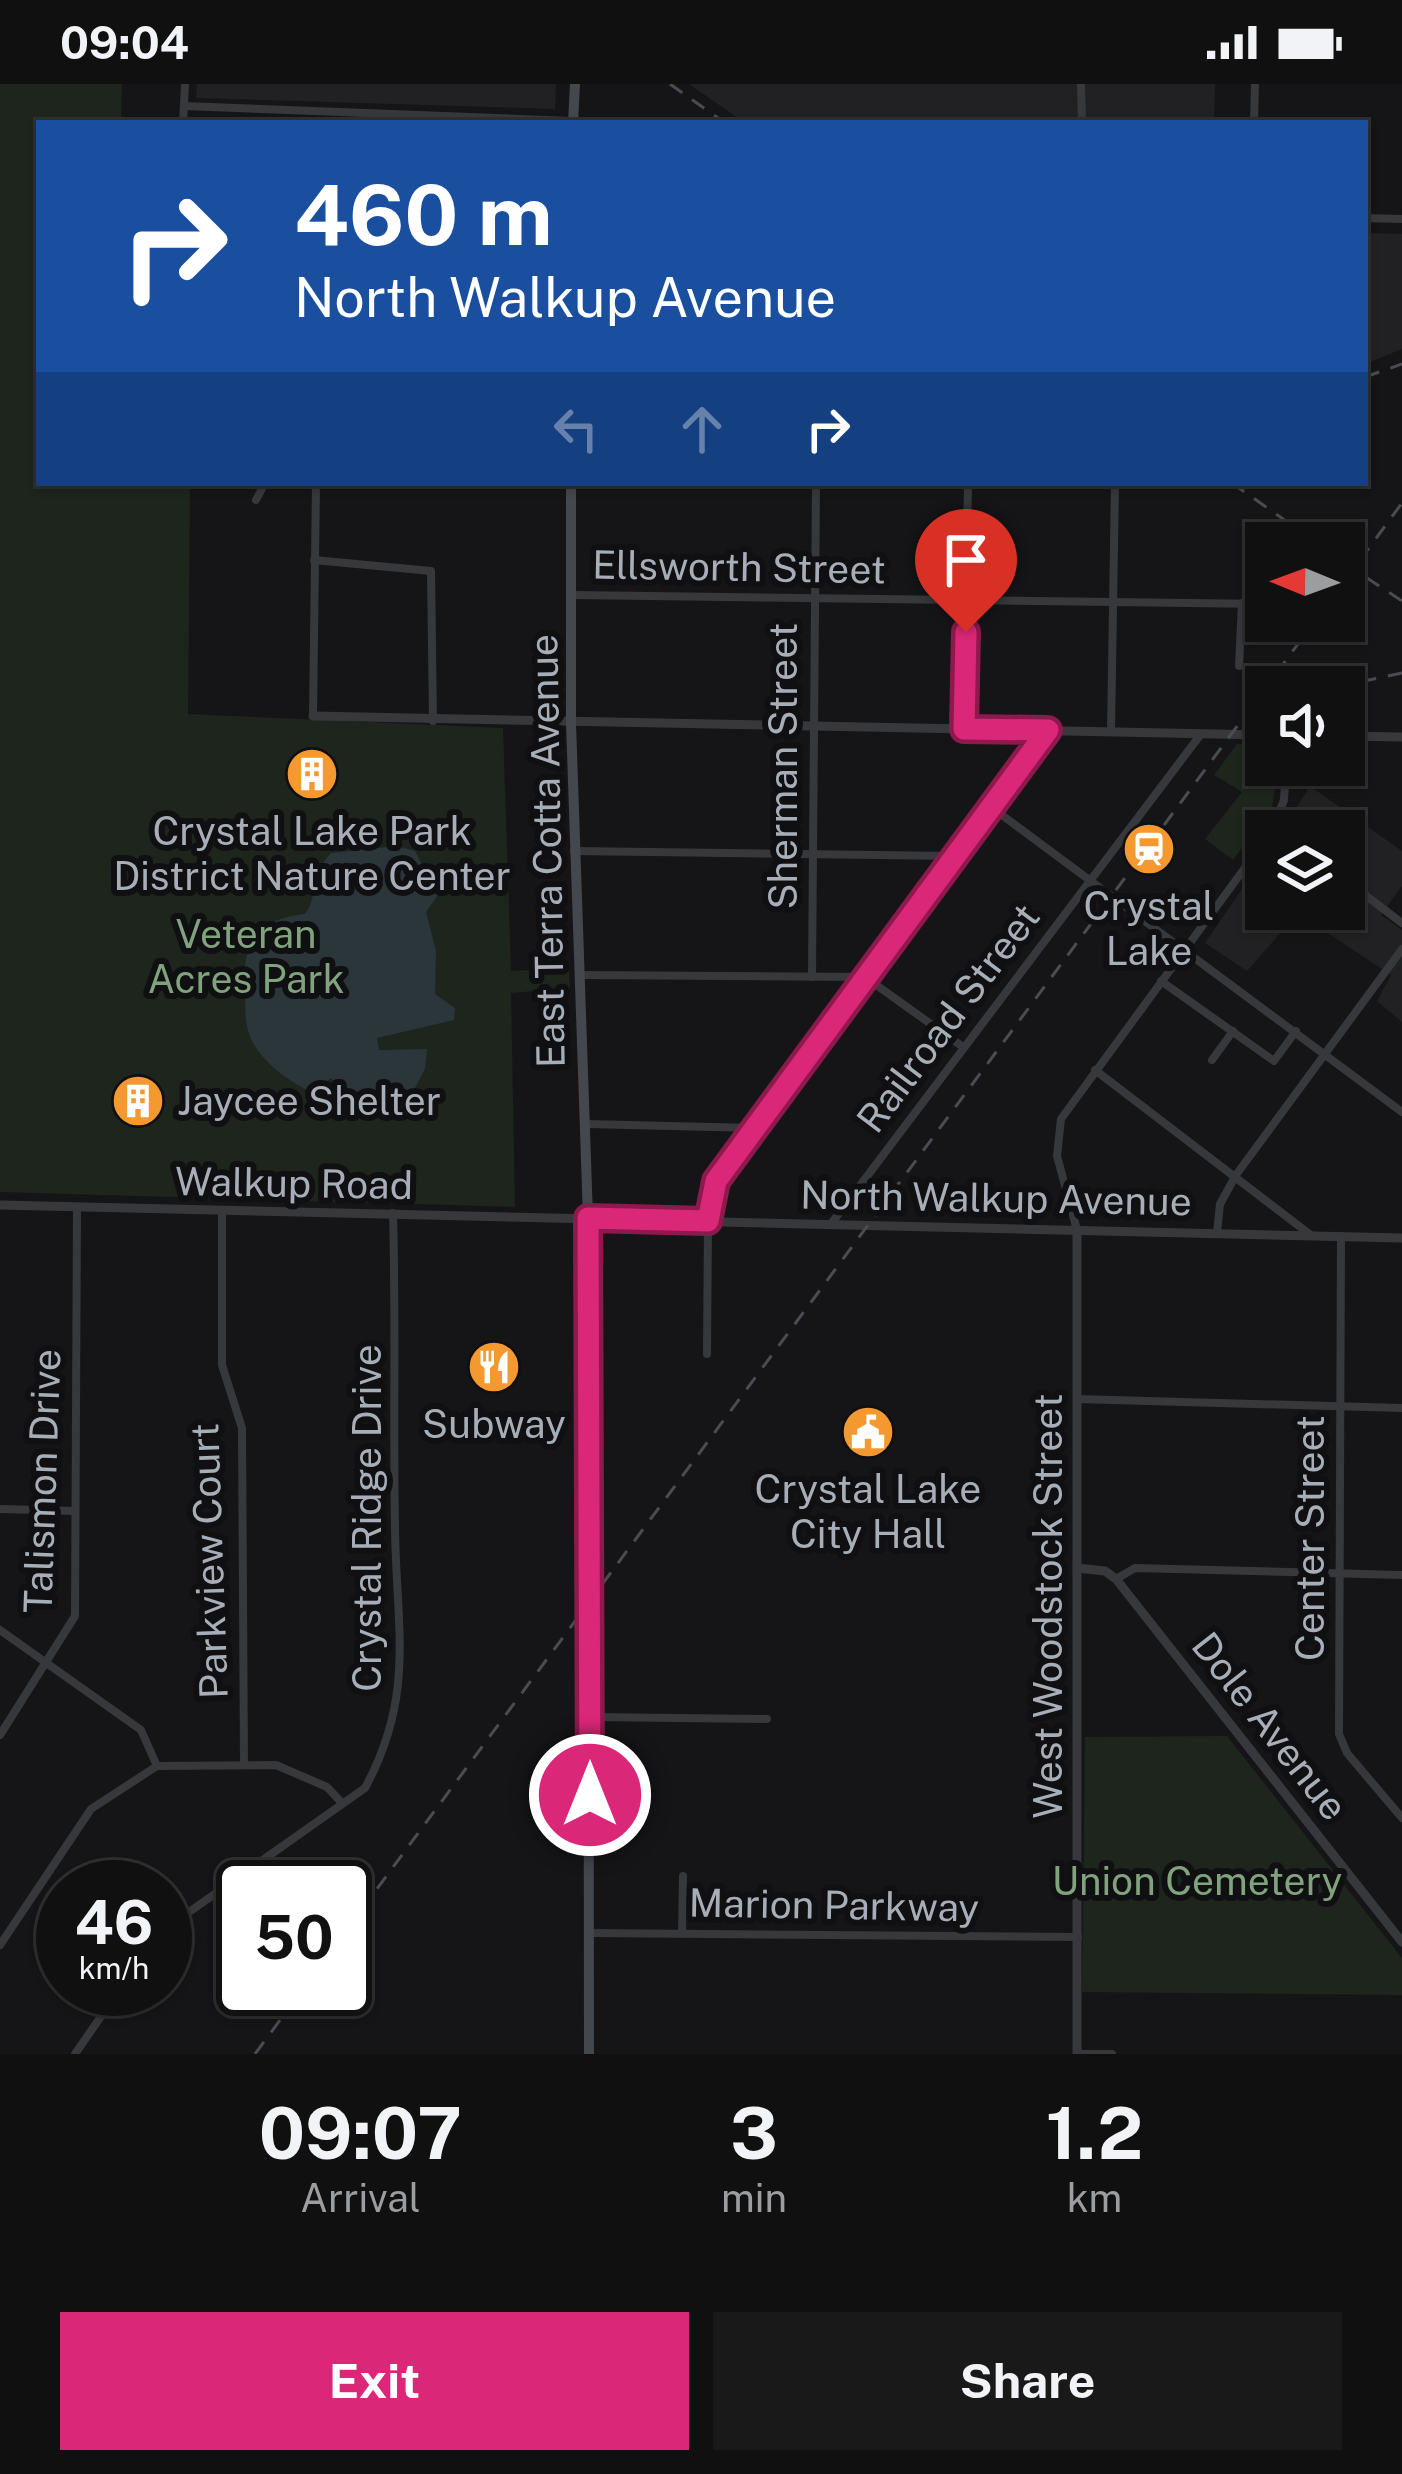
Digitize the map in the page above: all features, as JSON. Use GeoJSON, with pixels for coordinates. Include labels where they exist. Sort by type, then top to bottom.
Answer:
{"type":"FeatureCollection","features":[{"type":"Feature","properties":{"kind":"main road"},"geometry":{"type":"LineString","coordinates":[[573,120],[574,88]]}},
{"type":"Feature","properties":{"kind":"main road","name":"East Terra Cotta Avenue"},"geometry":{"type":"LineString","coordinates":[[572,486],[571,723],[588,1218],[589,2054]]}},
{"type":"Feature","properties":{"kind":"street"},"geometry":{"type":"LineString","coordinates":[[183,120],[185,84]]}},
{"type":"Feature","properties":{"kind":"street"},"geometry":{"type":"LineString","coordinates":[[1082,84],[1082,120]]}},
{"type":"Feature","properties":{"kind":"street"},"geometry":{"type":"LineString","coordinates":[[1254,120],[1255,84]]}},
{"type":"Feature","properties":{"kind":"street"},"geometry":{"type":"LineString","coordinates":[[184,106],[524,120]]}},
{"type":"Feature","properties":{"kind":"street"},"geometry":{"type":"LineString","coordinates":[[1368,218],[1402,219]]}},
{"type":"Feature","properties":{"kind":"street"},"geometry":{"type":"LineString","coordinates":[[256,500],[263,486]]}},
{"type":"Feature","properties":{"kind":"street"},"geometry":{"type":"LineString","coordinates":[[316,486],[313,716],[1245,735]]}},
{"type":"Feature","properties":{"kind":"street","name":"Sherman Street"},"geometry":{"type":"LineString","coordinates":[[812,977],[816,486]]}},
{"type":"Feature","properties":{"kind":"street"},"geometry":{"type":"LineString","coordinates":[[964,729],[968,486]]}},
{"type":"Feature","properties":{"kind":"street"},"geometry":{"type":"LineString","coordinates":[[1111,732],[1114,486]]}},
{"type":"Feature","properties":{"kind":"street"},"geometry":{"type":"LineString","coordinates":[[314,560],[424,567],[435,581],[433,722]]}},
{"type":"Feature","properties":{"kind":"street","name":"Ellsworth Street"},"geometry":{"type":"LineString","coordinates":[[571,595],[1245,603]]}},
{"type":"Feature","properties":{"kind":"street"},"geometry":{"type":"LineString","coordinates":[[1239,666],[1242,603]]}},
{"type":"Feature","properties":{"kind":"street"},"geometry":{"type":"LineString","coordinates":[[706,1354],[712,1188],[1048,730]]}},
{"type":"Feature","properties":{"kind":"street","name":"Railroad Street"},"geometry":{"type":"LineString","coordinates":[[831,1224],[1201,734]]}},
{"type":"Feature","properties":{"kind":"street"},"geometry":{"type":"LineString","coordinates":[[1365,736],[1402,737]]}},
{"type":"Feature","properties":{"kind":"street"},"geometry":{"type":"LineString","coordinates":[[991,807],[1402,1112]]}},
{"type":"Feature","properties":{"kind":"street"},"geometry":{"type":"LineString","coordinates":[[574,851],[954,856]]}},
{"type":"Feature","properties":{"kind":"street"},"geometry":{"type":"LineString","coordinates":[[1077,1230],[1057,1156],[1058,1130],[1095,1070],[1245,868]]}},
{"type":"Feature","properties":{"kind":"street"},"geometry":{"type":"LineString","coordinates":[[1365,895],[1402,923]]}},
{"type":"Feature","properties":{"kind":"street"},"geometry":{"type":"LineString","coordinates":[[1216,1233],[1220,1204],[1236,1175],[1402,950]]}},
{"type":"Feature","properties":{"kind":"street"},"geometry":{"type":"LineString","coordinates":[[578,975],[866,977],[964,1047]]}},
{"type":"Feature","properties":{"kind":"street"},"geometry":{"type":"LineString","coordinates":[[1162,981],[1274,1061],[1296,1031]]}},
{"type":"Feature","properties":{"kind":"street"},"geometry":{"type":"LineString","coordinates":[[1212,1060],[1233,1031]]}},
{"type":"Feature","properties":{"kind":"street"},"geometry":{"type":"LineString","coordinates":[[1095,1070],[1312,1236]]}},
{"type":"Feature","properties":{"kind":"street"},"geometry":{"type":"LineString","coordinates":[[584,1124],[755,1128]]}},
{"type":"Feature","properties":{"kind":"street","name":"Walkup Road"},"geometry":{"type":"LineString","coordinates":[[0,1205],[588,1218]]}},
{"type":"Feature","properties":{"kind":"street","name":"Talismon Drive"},"geometry":{"type":"LineString","coordinates":[[0,1735],[75,1616],[77,1209]]}},
{"type":"Feature","properties":{"kind":"street","name":"Parkview Court"},"geometry":{"type":"LineString","coordinates":[[223,1213],[222,1365],[242,1428],[244,1765]]}},
{"type":"Feature","properties":{"kind":"street","name":"Crystal Ridge Drive"},"geometry":{"type":"LineString","coordinates":[[192,1910],[365,1788],[383,1755],[398,1708],[404,1658],[395,1531],[393,1213]]}},
{"type":"Feature","properties":{"kind":"street","name":"North Walkup Avenue"},"geometry":{"type":"LineString","coordinates":[[588,1218],[1402,1238]]}},
{"type":"Feature","properties":{"kind":"street","name":"West Woodstock Street"},"geometry":{"type":"LineString","coordinates":[[1077,1230],[1077,2054]]}},
{"type":"Feature","properties":{"kind":"street","name":"Center Street"},"geometry":{"type":"LineString","coordinates":[[1341,1236],[1342,1744],[1402,1819]]}},
{"type":"Feature","properties":{"kind":"street"},"geometry":{"type":"LineString","coordinates":[[1077,1399],[1402,1408]]}},
{"type":"Feature","properties":{"kind":"street"},"geometry":{"type":"LineString","coordinates":[[0,1509],[76,1511]]}},
{"type":"Feature","properties":{"kind":"street"},"geometry":{"type":"LineString","coordinates":[[1077,1568],[1105,1571],[1116,1579],[1135,1568],[1402,1575]]}},
{"type":"Feature","properties":{"kind":"street","name":"Dole Avenue"},"geometry":{"type":"LineString","coordinates":[[1116,1579],[1402,1942]]}},
{"type":"Feature","properties":{"kind":"street"},"geometry":{"type":"LineString","coordinates":[[0,1630],[141,1730],[157,1766]]}},
{"type":"Feature","properties":{"kind":"street"},"geometry":{"type":"LineString","coordinates":[[590,1717],[767,1720]]}},
{"type":"Feature","properties":{"kind":"street"},"geometry":{"type":"LineString","coordinates":[[0,1945],[92,1809],[157,1766],[244,1765],[302,1774],[342,1803]]}},
{"type":"Feature","properties":{"kind":"street"},"geometry":{"type":"LineString","coordinates":[[682,1934],[683,1876]]}},
{"type":"Feature","properties":{"kind":"street","name":"Marion Parkway"},"geometry":{"type":"LineString","coordinates":[[589,1933],[1078,1937]]}},
{"type":"Feature","properties":{"kind":"street"},"geometry":{"type":"LineString","coordinates":[[75,2054],[101,2016]]}},
{"type":"Feature","properties":{"kind":"street"},"geometry":{"type":"LineString","coordinates":[[1077,2054],[1112,2054]]}},
{"type":"Feature","properties":{"kind":"shaded area"},"geometry":{"type":"Polygon","coordinates":[[[197,84],[556,84],[555,109],[196,98],[197,84]]]}},
{"type":"Feature","properties":{"kind":"shaded area"},"geometry":{"type":"Polygon","coordinates":[[[689,84],[1215,84],[1214,120],[741,120],[689,84]]]}},
{"type":"Feature","properties":{"kind":"shaded area"},"geometry":{"type":"Polygon","coordinates":[[[1368,233],[1402,234],[1402,349],[1368,363],[1368,233]]]}},
{"type":"Feature","properties":{"kind":"shaded area"},"geometry":{"type":"Polygon","coordinates":[[[1310,786],[1344,810],[1295,810],[1310,786]]]}},
{"type":"Feature","properties":{"kind":"shaded area"},"geometry":{"type":"Polygon","coordinates":[[[1365,825],[1402,851],[1402,886],[1381,915],[1402,930],[1402,1022],[1377,1001],[1391,975],[1324,930],[1365,930],[1365,825]]]}},
{"type":"Feature","properties":{"kind":"shaded area"},"geometry":{"type":"Polygon","coordinates":[[[397,846],[415,851],[438,895],[426,912],[436,951],[435,994],[455,1008],[454,1020],[377,1038],[379,1050],[427,1049],[425,1069],[407,1103],[356,1109],[334,1100],[340,1088],[331,1078],[314,1093],[281,1074],[260,1053],[247,1024],[245,967],[261,931],[286,917],[305,914],[320,869],[331,853],[397,846]]]}},
{"type":"Feature","properties":{"kind":"shaded area"},"geometry":{"type":"Polygon","coordinates":[[[1245,885],[1245,930],[1283,930],[1247,971],[1205,943],[1245,885]]]}},
{"type":"Feature","properties":{"kind":"green space","name":"Veteran Acres Park"},"geometry":{"type":"Polygon","coordinates":[[[0,84],[122,84],[121,120],[36,120],[36,486],[190,486],[188,714],[503,728],[511,971],[569,968],[570,988],[511,993],[515,1207],[0,1192],[0,84]]]}},
{"type":"Feature","properties":{"kind":"green space"},"geometry":{"type":"Polygon","coordinates":[[[1237,744],[1245,744],[1245,786],[1275,786],[1272,809],[1245,810],[1245,844],[1233,860],[1205,839],[1242,792],[1214,775],[1237,744]]]}},
{"type":"Feature","properties":{"kind":"green space","name":"Union Cemetery"},"geometry":{"type":"Polygon","coordinates":[[[1227,1736],[1402,1958],[1402,1995],[1082,1992],[1085,1737],[1227,1736]]]}},
{"type":"Feature","properties":{"kind":"railway"},"geometry":{"type":"LineString","coordinates":[[670,84],[721,120]]}},
{"type":"Feature","properties":{"kind":"railway"},"geometry":{"type":"LineString","coordinates":[[1368,376],[1402,364]]}},
{"type":"Feature","properties":{"kind":"railway"},"geometry":{"type":"LineString","coordinates":[[1236,486],[1287,522]]}},
{"type":"Feature","properties":{"kind":"railway"},"geometry":{"type":"LineString","coordinates":[[1365,553],[1402,503]]}},
{"type":"Feature","properties":{"kind":"railway"},"geometry":{"type":"LineString","coordinates":[[1365,577],[1402,601]]}},
{"type":"Feature","properties":{"kind":"railway"},"geometry":{"type":"LineString","coordinates":[[372,1896],[1299,642]]}},
{"type":"Feature","properties":{"kind":"railway"},"geometry":{"type":"LineString","coordinates":[[1365,681],[1402,673]]}},
{"type":"Feature","properties":{"kind":"railway"},"geometry":{"type":"LineString","coordinates":[[255,2054],[283,2016]]}},
{"type":"Feature","properties":{"kind":"place","name":"Crystal Lake Park District Nature Center"},"geometry":{"type":"Point","coordinates":[312,774]}},
{"type":"Feature","properties":{"kind":"place","name":"Crystal Lake"},"geometry":{"type":"Point","coordinates":[1149,849]}},
{"type":"Feature","properties":{"kind":"place","name":"Jaycee Shelter"},"geometry":{"type":"Point","coordinates":[138,1101]}},
{"type":"Feature","properties":{"kind":"place","name":"Subway"},"geometry":{"type":"Point","coordinates":[494,1367]}},
{"type":"Feature","properties":{"kind":"place","name":"Crystal Lake City Hall"},"geometry":{"type":"Point","coordinates":[868,1432]}},
{"type":"Feature","properties":{"kind":"route"},"geometry":{"type":"LineString","coordinates":[[590,1795],[588,1218],[708,1221],[716,1181],[1048,730],[964,729],[966,632]]}}]}
